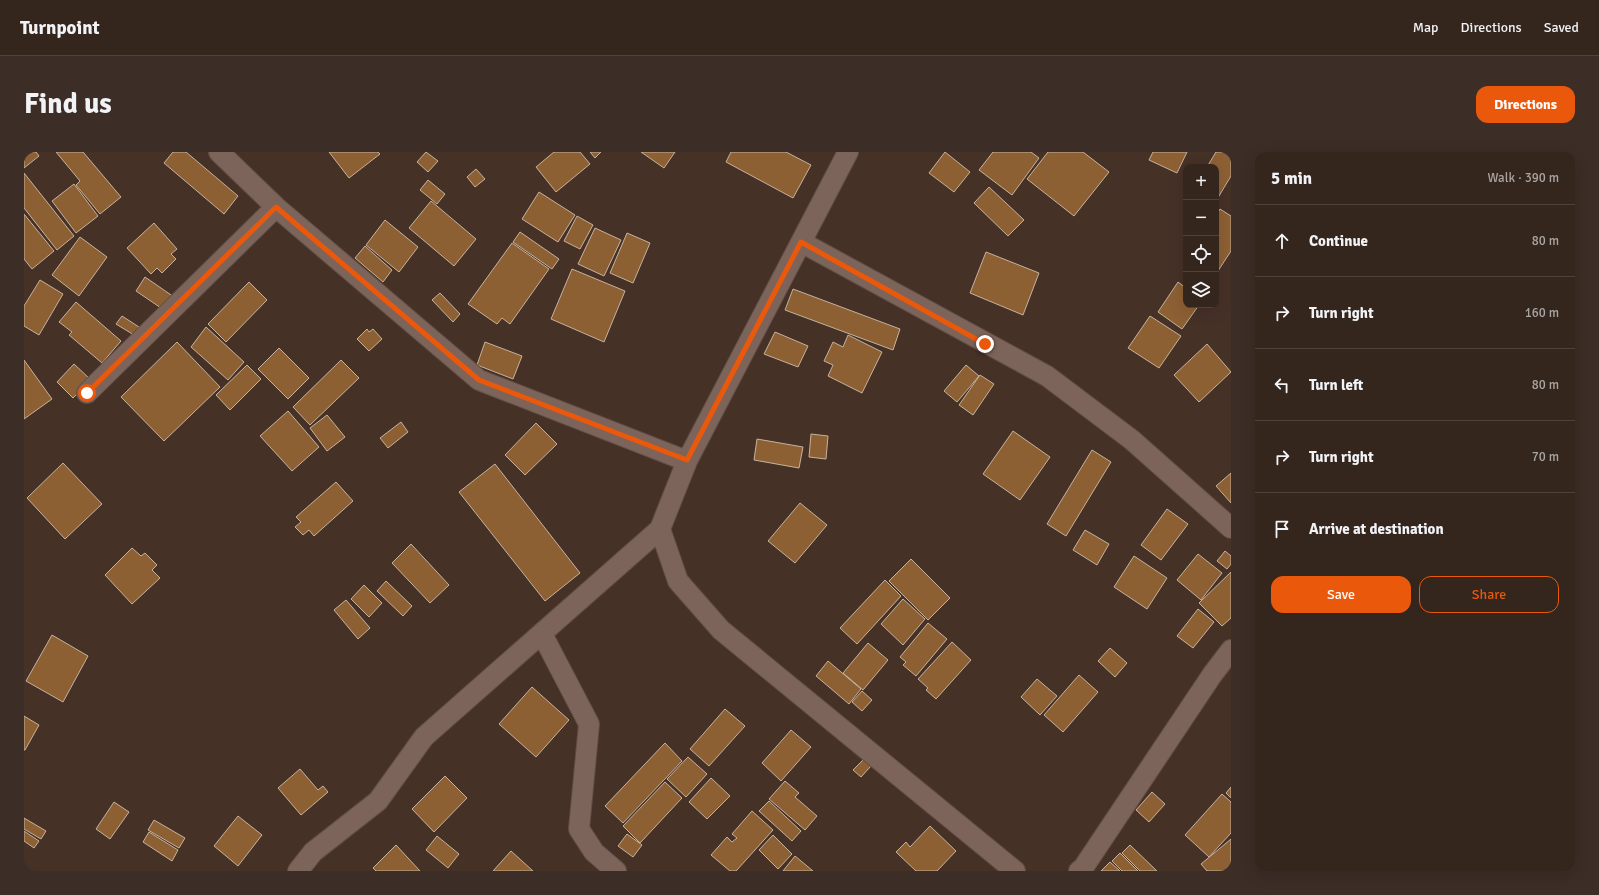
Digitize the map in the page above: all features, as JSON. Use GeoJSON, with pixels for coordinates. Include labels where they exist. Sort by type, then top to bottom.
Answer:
{"type":"FeatureCollection","features":[{"type":"Feature","properties":{"kind":"street"},"geometry":{"type":"LineString","coordinates":[[220,152],[276,207],[479,380],[687,460]]}},
{"type":"Feature","properties":{"kind":"street"},"geometry":{"type":"LineString","coordinates":[[298,871],[313,852],[378,802],[424,737],[660,529],[687,460],[848,152]]}},
{"type":"Feature","properties":{"kind":"street"},"geometry":{"type":"LineString","coordinates":[[87,393],[276,207]]}},
{"type":"Feature","properties":{"kind":"street"},"geometry":{"type":"LineString","coordinates":[[801,242],[1047,376],[1132,440],[1231,528]]}},
{"type":"Feature","properties":{"kind":"street"},"geometry":{"type":"LineString","coordinates":[[660,529],[678,581],[721,630],[1015,871]]}},
{"type":"Feature","properties":{"kind":"street"},"geometry":{"type":"LineString","coordinates":[[542,634],[589,724],[579,829],[594,852],[616,871]]}},
{"type":"Feature","properties":{"kind":"street"},"geometry":{"type":"LineString","coordinates":[[1079,871],[1083,868],[1212,675],[1231,650]]}},
{"type":"Feature","properties":{"kind":"building"},"geometry":{"type":"Polygon","coordinates":[[[24,152],[36,152],[39,156],[24,168],[24,152]]]}},
{"type":"Feature","properties":{"kind":"building"},"geometry":{"type":"Polygon","coordinates":[[[56,152],[83,152],[121,197],[100,214],[76,185],[80,181],[56,152]]]}},
{"type":"Feature","properties":{"kind":"building"},"geometry":{"type":"Polygon","coordinates":[[[173,152],[186,152],[238,196],[224,214],[164,163],[173,152]]]}},
{"type":"Feature","properties":{"kind":"building"},"geometry":{"type":"Polygon","coordinates":[[[329,152],[378,152],[380,154],[349,178],[329,152]]]}},
{"type":"Feature","properties":{"kind":"building"},"geometry":{"type":"Polygon","coordinates":[[[426,152],[438,161],[428,172],[417,162],[426,152]]]}},
{"type":"Feature","properties":{"kind":"building"},"geometry":{"type":"Polygon","coordinates":[[[554,152],[580,152],[590,164],[556,192],[536,167],[554,152]]]}},
{"type":"Feature","properties":{"kind":"building"},"geometry":{"type":"Polygon","coordinates":[[[590,152],[601,152],[595,158],[590,152]]]}},
{"type":"Feature","properties":{"kind":"building"},"geometry":{"type":"Polygon","coordinates":[[[641,152],[675,152],[664,168],[641,152]]]}},
{"type":"Feature","properties":{"kind":"building"},"geometry":{"type":"Polygon","coordinates":[[[731,152],[786,152],[811,165],[793,198],[726,162],[731,152]]]}},
{"type":"Feature","properties":{"kind":"building"},"geometry":{"type":"Polygon","coordinates":[[[945,152],[970,172],[954,192],[929,173],[945,152]]]}},
{"type":"Feature","properties":{"kind":"building"},"geometry":{"type":"Polygon","coordinates":[[[993,152],[1031,152],[1039,158],[1012,195],[979,170],[993,152]]]}},
{"type":"Feature","properties":{"kind":"building"},"geometry":{"type":"Polygon","coordinates":[[[1048,152],[1083,152],[1109,172],[1074,216],[1027,179],[1048,152]]]}},
{"type":"Feature","properties":{"kind":"building"},"geometry":{"type":"Polygon","coordinates":[[[1153,152],[1187,152],[1177,173],[1149,160],[1153,152]]]}},
{"type":"Feature","properties":{"kind":"building"},"geometry":{"type":"Polygon","coordinates":[[[1216,152],[1231,152],[1231,176],[1219,196],[1219,164],[1209,164],[1216,152]]]}},
{"type":"Feature","properties":{"kind":"building"},"geometry":{"type":"Polygon","coordinates":[[[476,169],[485,179],[475,187],[467,177],[476,169]]]}},
{"type":"Feature","properties":{"kind":"building"},"geometry":{"type":"Polygon","coordinates":[[[24,173],[74,236],[57,250],[24,208],[24,173]]]}},
{"type":"Feature","properties":{"kind":"building"},"geometry":{"type":"Polygon","coordinates":[[[428,180],[445,194],[437,204],[420,190],[428,180]]]}},
{"type":"Feature","properties":{"kind":"building"},"geometry":{"type":"Polygon","coordinates":[[[74,184],[98,216],[76,233],[52,201],[74,184]]]}},
{"type":"Feature","properties":{"kind":"building"},"geometry":{"type":"Polygon","coordinates":[[[989,187],[1024,220],[1008,236],[974,203],[989,187]]]}},
{"type":"Feature","properties":{"kind":"building"},"geometry":{"type":"Polygon","coordinates":[[[539,192],[575,215],[558,242],[522,219],[539,192]]]}},
{"type":"Feature","properties":{"kind":"building"},"geometry":{"type":"Polygon","coordinates":[[[431,201],[476,239],[454,266],[409,228],[431,201]]]}},
{"type":"Feature","properties":{"kind":"building"},"geometry":{"type":"Polygon","coordinates":[[[1220,209],[1231,216],[1231,251],[1219,269],[1219,236],[1220,209]]]}},
{"type":"Feature","properties":{"kind":"building"},"geometry":{"type":"Polygon","coordinates":[[[24,214],[54,251],[32,269],[24,259],[24,214]]]}},
{"type":"Feature","properties":{"kind":"building"},"geometry":{"type":"Polygon","coordinates":[[[577,216],[593,225],[580,249],[564,241],[577,216]]]}},
{"type":"Feature","properties":{"kind":"building"},"geometry":{"type":"Polygon","coordinates":[[[385,220],[418,247],[399,272],[366,245],[385,220]]]}},
{"type":"Feature","properties":{"kind":"building"},"geometry":{"type":"Polygon","coordinates":[[[154,223],[177,249],[171,254],[176,259],[162,273],[157,268],[151,274],[127,248],[154,223]]]}},
{"type":"Feature","properties":{"kind":"building"},"geometry":{"type":"Polygon","coordinates":[[[595,228],[621,240],[604,276],[578,264],[595,228]]]}},
{"type":"Feature","properties":{"kind":"building"},"geometry":{"type":"Polygon","coordinates":[[[520,232],[559,259],[552,269],[513,242],[520,232]]]}},
{"type":"Feature","properties":{"kind":"building"},"geometry":{"type":"Polygon","coordinates":[[[627,233],[650,243],[633,283],[610,273],[627,233]]]}},
{"type":"Feature","properties":{"kind":"building"},"geometry":{"type":"Polygon","coordinates":[[[80,237],[107,257],[79,296],[52,275],[80,237]]]}},
{"type":"Feature","properties":{"kind":"building"},"geometry":{"type":"Polygon","coordinates":[[[512,243],[549,269],[510,324],[502,318],[497,324],[468,304],[512,243]]]}},
{"type":"Feature","properties":{"kind":"building"},"geometry":{"type":"Polygon","coordinates":[[[365,246],[392,270],[383,282],[355,258],[365,246]]]}},
{"type":"Feature","properties":{"kind":"building"},"geometry":{"type":"Polygon","coordinates":[[[986,252],[1039,273],[1023,315],[970,293],[986,252]]]}},
{"type":"Feature","properties":{"kind":"building"},"geometry":{"type":"Polygon","coordinates":[[[572,269],[625,291],[604,342],[551,319],[572,269]]]}},
{"type":"Feature","properties":{"kind":"building"},"geometry":{"type":"Polygon","coordinates":[[[145,277],[174,297],[164,310],[136,291],[145,277]]]}},
{"type":"Feature","properties":{"kind":"building"},"geometry":{"type":"Polygon","coordinates":[[[40,280],[63,294],[39,335],[24,326],[24,306],[40,280]]]}},
{"type":"Feature","properties":{"kind":"building"},"geometry":{"type":"Polygon","coordinates":[[[249,282],[267,300],[226,342],[208,324],[249,282]]]}},
{"type":"Feature","properties":{"kind":"building"},"geometry":{"type":"Polygon","coordinates":[[[1178,282],[1183,286],[1183,308],[1197,308],[1182,329],[1158,312],[1178,282]]]}},
{"type":"Feature","properties":{"kind":"building"},"geometry":{"type":"Polygon","coordinates":[[[793,289],[900,329],[893,350],[785,310],[793,289]]]}},
{"type":"Feature","properties":{"kind":"building"},"geometry":{"type":"Polygon","coordinates":[[[440,293],[460,314],[453,322],[432,300],[440,293]]]}},
{"type":"Feature","properties":{"kind":"building"},"geometry":{"type":"Polygon","coordinates":[[[76,302],[121,341],[102,363],[69,335],[72,332],[59,322],[76,302]]]}},
{"type":"Feature","properties":{"kind":"building"},"geometry":{"type":"Polygon","coordinates":[[[122,316],[139,327],[134,335],[116,324],[122,316]]]}},
{"type":"Feature","properties":{"kind":"building"},"geometry":{"type":"Polygon","coordinates":[[[1150,316],[1181,336],[1159,368],[1128,348],[1150,316]]]}},
{"type":"Feature","properties":{"kind":"building"},"geometry":{"type":"Polygon","coordinates":[[[206,327],[244,362],[228,380],[191,347],[206,327]]]}},
{"type":"Feature","properties":{"kind":"building"},"geometry":{"type":"Polygon","coordinates":[[[367,329],[369,332],[373,329],[382,339],[369,351],[357,339],[367,329]]]}},
{"type":"Feature","properties":{"kind":"building"},"geometry":{"type":"Polygon","coordinates":[[[775,332],[808,346],[798,367],[764,354],[775,332]]]}},
{"type":"Feature","properties":{"kind":"building"},"geometry":{"type":"Polygon","coordinates":[[[848,335],[882,352],[862,393],[828,376],[833,365],[824,361],[833,342],[843,347],[848,335]]]}},
{"type":"Feature","properties":{"kind":"building"},"geometry":{"type":"Polygon","coordinates":[[[177,342],[220,387],[164,441],[121,397],[177,342]]]}},
{"type":"Feature","properties":{"kind":"building"},"geometry":{"type":"Polygon","coordinates":[[[485,342],[522,356],[513,379],[477,365],[485,342]]]}},
{"type":"Feature","properties":{"kind":"building"},"geometry":{"type":"Polygon","coordinates":[[[1207,344],[1231,372],[1199,402],[1174,375],[1207,344]]]}},
{"type":"Feature","properties":{"kind":"building"},"geometry":{"type":"Polygon","coordinates":[[[279,348],[309,378],[288,399],[258,369],[279,348]]]}},
{"type":"Feature","properties":{"kind":"building"},"geometry":{"type":"Polygon","coordinates":[[[24,360],[52,399],[24,419],[24,360]]]}},
{"type":"Feature","properties":{"kind":"building"},"geometry":{"type":"Polygon","coordinates":[[[341,360],[359,378],[310,425],[293,407],[341,360]]]}},
{"type":"Feature","properties":{"kind":"building"},"geometry":{"type":"Polygon","coordinates":[[[74,364],[91,380],[73,398],[57,382],[74,364]]]}},
{"type":"Feature","properties":{"kind":"building"},"geometry":{"type":"Polygon","coordinates":[[[247,365],[261,379],[230,410],[216,395],[247,365]]]}},
{"type":"Feature","properties":{"kind":"building"},"geometry":{"type":"Polygon","coordinates":[[[966,365],[979,376],[957,402],[944,391],[966,365]]]}},
{"type":"Feature","properties":{"kind":"building"},"geometry":{"type":"Polygon","coordinates":[[[980,375],[994,384],[973,415],[959,405],[980,375]]]}},
{"type":"Feature","properties":{"kind":"building"},"geometry":{"type":"Polygon","coordinates":[[[288,411],[319,447],[292,471],[260,436],[288,411]]]}},
{"type":"Feature","properties":{"kind":"building"},"geometry":{"type":"Polygon","coordinates":[[[327,415],[345,437],[327,451],[310,428],[327,415]]]}},
{"type":"Feature","properties":{"kind":"building"},"geometry":{"type":"Polygon","coordinates":[[[401,422],[408,432],[388,448],[380,438],[401,422]]]}},
{"type":"Feature","properties":{"kind":"building"},"geometry":{"type":"Polygon","coordinates":[[[536,423],[557,444],[525,475],[505,455],[536,423]]]}},
{"type":"Feature","properties":{"kind":"building"},"geometry":{"type":"Polygon","coordinates":[[[1013,431],[1050,457],[1020,500],[983,474],[1013,431]]]}},
{"type":"Feature","properties":{"kind":"building"},"geometry":{"type":"Polygon","coordinates":[[[811,434],[828,436],[826,459],[809,457],[811,434]]]}},
{"type":"Feature","properties":{"kind":"building"},"geometry":{"type":"Polygon","coordinates":[[[757,439],[803,447],[799,468],[754,460],[757,439]]]}},
{"type":"Feature","properties":{"kind":"building"},"geometry":{"type":"Polygon","coordinates":[[[1092,450],[1111,462],[1066,536],[1047,524],[1092,450]]]}},
{"type":"Feature","properties":{"kind":"building"},"geometry":{"type":"Polygon","coordinates":[[[63,463],[102,504],[65,539],[27,498],[63,463]]]}},
{"type":"Feature","properties":{"kind":"building"},"geometry":{"type":"Polygon","coordinates":[[[495,464],[580,573],[545,601],[459,492],[495,464]]]}},
{"type":"Feature","properties":{"kind":"building"},"geometry":{"type":"Polygon","coordinates":[[[1231,473],[1231,503],[1216,486],[1231,473]]]}},
{"type":"Feature","properties":{"kind":"building"},"geometry":{"type":"Polygon","coordinates":[[[336,482],[353,501],[314,536],[309,530],[303,535],[295,527],[301,522],[296,517],[336,482]]]}},
{"type":"Feature","properties":{"kind":"building"},"geometry":{"type":"Polygon","coordinates":[[[800,503],[827,525],[795,563],[768,541],[800,503]]]}},
{"type":"Feature","properties":{"kind":"building"},"geometry":{"type":"Polygon","coordinates":[[[1167,509],[1188,524],[1161,560],[1141,545],[1167,509]]]}},
{"type":"Feature","properties":{"kind":"building"},"geometry":{"type":"Polygon","coordinates":[[[1085,530],[1109,544],[1097,565],[1073,550],[1085,530]]]}},
{"type":"Feature","properties":{"kind":"building"},"geometry":{"type":"Polygon","coordinates":[[[411,544],[449,585],[430,603],[392,563],[411,544]]]}},
{"type":"Feature","properties":{"kind":"building"},"geometry":{"type":"Polygon","coordinates":[[[132,548],[141,556],[145,553],[157,565],[152,570],[160,578],[132,604],[105,575],[132,548]]]}},
{"type":"Feature","properties":{"kind":"building"},"geometry":{"type":"Polygon","coordinates":[[[1225,551],[1231,556],[1231,564],[1227,569],[1217,561],[1225,551]]]}},
{"type":"Feature","properties":{"kind":"building"},"geometry":{"type":"Polygon","coordinates":[[[1198,554],[1222,573],[1201,600],[1177,580],[1198,554]]]}},
{"type":"Feature","properties":{"kind":"building"},"geometry":{"type":"Polygon","coordinates":[[[1134,556],[1167,578],[1147,609],[1114,587],[1134,556]]]}},
{"type":"Feature","properties":{"kind":"building"},"geometry":{"type":"Polygon","coordinates":[[[911,559],[950,598],[928,620],[889,581],[911,559]]]}},
{"type":"Feature","properties":{"kind":"building"},"geometry":{"type":"Polygon","coordinates":[[[1231,572],[1231,618],[1222,626],[1199,603],[1231,572]]]}},
{"type":"Feature","properties":{"kind":"building"},"geometry":{"type":"Polygon","coordinates":[[[885,580],[901,596],[857,644],[840,628],[885,580]]]}},
{"type":"Feature","properties":{"kind":"building"},"geometry":{"type":"Polygon","coordinates":[[[386,581],[412,606],[403,616],[377,591],[386,581]]]}},
{"type":"Feature","properties":{"kind":"building"},"geometry":{"type":"Polygon","coordinates":[[[364,585],[382,603],[369,617],[351,599],[364,585]]]}},
{"type":"Feature","properties":{"kind":"building"},"geometry":{"type":"Polygon","coordinates":[[[903,599],[925,619],[903,645],[881,624],[903,599]]]}},
{"type":"Feature","properties":{"kind":"building"},"geometry":{"type":"Polygon","coordinates":[[[346,600],[370,628],[358,639],[334,610],[346,600]]]}},
{"type":"Feature","properties":{"kind":"building"},"geometry":{"type":"Polygon","coordinates":[[[1198,609],[1214,622],[1193,648],[1177,636],[1198,609]]]}},
{"type":"Feature","properties":{"kind":"building"},"geometry":{"type":"Polygon","coordinates":[[[928,623],[947,639],[916,676],[903,665],[906,662],[900,657],[928,623]]]}},
{"type":"Feature","properties":{"kind":"building"},"geometry":{"type":"Polygon","coordinates":[[[52,635],[88,656],[63,702],[26,681],[52,635]]]}},
{"type":"Feature","properties":{"kind":"building"},"geometry":{"type":"Polygon","coordinates":[[[952,642],[971,660],[936,699],[926,690],[928,688],[918,679],[952,642]]]}},
{"type":"Feature","properties":{"kind":"building"},"geometry":{"type":"Polygon","coordinates":[[[868,643],[888,660],[863,690],[843,673],[868,643]]]}},
{"type":"Feature","properties":{"kind":"building"},"geometry":{"type":"Polygon","coordinates":[[[1110,648],[1127,663],[1115,677],[1098,661],[1110,648]]]}},
{"type":"Feature","properties":{"kind":"building"},"geometry":{"type":"Polygon","coordinates":[[[828,661],[861,689],[849,704],[816,676],[828,661]]]}},
{"type":"Feature","properties":{"kind":"building"},"geometry":{"type":"Polygon","coordinates":[[[1079,675],[1098,692],[1063,732],[1044,715],[1079,675]]]}},
{"type":"Feature","properties":{"kind":"building"},"geometry":{"type":"Polygon","coordinates":[[[1037,679],[1057,696],[1040,715],[1021,697],[1037,679]]]}},
{"type":"Feature","properties":{"kind":"building"},"geometry":{"type":"Polygon","coordinates":[[[532,687],[569,720],[536,757],[499,724],[532,687]]]}},
{"type":"Feature","properties":{"kind":"building"},"geometry":{"type":"Polygon","coordinates":[[[862,691],[872,700],[862,711],[852,702],[862,691]]]}},
{"type":"Feature","properties":{"kind":"building"},"geometry":{"type":"Polygon","coordinates":[[[725,709],[745,726],[709,766],[690,749],[725,709]]]}},
{"type":"Feature","properties":{"kind":"building"},"geometry":{"type":"Polygon","coordinates":[[[24,716],[39,725],[25,750],[24,750],[24,716]]]}},
{"type":"Feature","properties":{"kind":"building"},"geometry":{"type":"Polygon","coordinates":[[[791,730],[811,747],[781,781],[762,763],[791,730]]]}},
{"type":"Feature","properties":{"kind":"building"},"geometry":{"type":"Polygon","coordinates":[[[665,743],[682,761],[623,823],[605,806],[665,743]]]}},
{"type":"Feature","properties":{"kind":"building"},"geometry":{"type":"Polygon","coordinates":[[[688,757],[707,774],[686,797],[667,779],[688,757]]]}},
{"type":"Feature","properties":{"kind":"building"},"geometry":{"type":"Polygon","coordinates":[[[864,759],[871,766],[861,777],[853,770],[864,759]]]}},
{"type":"Feature","properties":{"kind":"building"},"geometry":{"type":"Polygon","coordinates":[[[300,769],[318,790],[323,786],[328,792],[301,815],[278,788],[300,769]]]}},
{"type":"Feature","properties":{"kind":"building"},"geometry":{"type":"Polygon","coordinates":[[[445,776],[467,798],[434,832],[412,809],[445,776]]]}},
{"type":"Feature","properties":{"kind":"building"},"geometry":{"type":"Polygon","coordinates":[[[711,778],[730,796],[707,819],[689,802],[711,778]]]}},
{"type":"Feature","properties":{"kind":"building"},"geometry":{"type":"Polygon","coordinates":[[[785,781],[799,793],[795,797],[817,816],[805,830],[769,799],[785,781]]]}},
{"type":"Feature","properties":{"kind":"building"},"geometry":{"type":"Polygon","coordinates":[[[665,782],[682,798],[640,843],[623,826],[665,782]]]}},
{"type":"Feature","properties":{"kind":"building"},"geometry":{"type":"Polygon","coordinates":[[[1231,787],[1231,798],[1226,793],[1231,787]]]}},
{"type":"Feature","properties":{"kind":"building"},"geometry":{"type":"Polygon","coordinates":[[[1152,792],[1165,804],[1149,822],[1136,810],[1152,792]]]}},
{"type":"Feature","properties":{"kind":"building"},"geometry":{"type":"Polygon","coordinates":[[[1222,794],[1231,802],[1231,833],[1209,857],[1185,835],[1222,794]]]}},
{"type":"Feature","properties":{"kind":"building"},"geometry":{"type":"Polygon","coordinates":[[[769,801],[801,831],[792,841],[759,811],[769,801]]]}},
{"type":"Feature","properties":{"kind":"building"},"geometry":{"type":"Polygon","coordinates":[[[114,802],[129,812],[110,839],[96,829],[114,802]]]}},
{"type":"Feature","properties":{"kind":"building"},"geometry":{"type":"Polygon","coordinates":[[[752,811],[773,830],[736,871],[730,871],[711,855],[727,837],[732,842],[737,838],[732,834],[752,811]]]}},
{"type":"Feature","properties":{"kind":"building"},"geometry":{"type":"Polygon","coordinates":[[[238,816],[262,835],[238,866],[214,846],[238,816]]]}},
{"type":"Feature","properties":{"kind":"building"},"geometry":{"type":"Polygon","coordinates":[[[24,818],[46,831],[41,839],[24,829],[24,818]]]}},
{"type":"Feature","properties":{"kind":"building"},"geometry":{"type":"Polygon","coordinates":[[[154,820],[185,838],[179,848],[148,830],[154,820]]]}},
{"type":"Feature","properties":{"kind":"building"},"geometry":{"type":"Polygon","coordinates":[[[930,826],[956,851],[937,871],[916,871],[896,852],[906,842],[910,847],[930,826]]]}},
{"type":"Feature","properties":{"kind":"building"},"geometry":{"type":"Polygon","coordinates":[[[24,831],[39,841],[34,848],[24,841],[24,831]]]}},
{"type":"Feature","properties":{"kind":"building"},"geometry":{"type":"Polygon","coordinates":[[[149,832],[178,850],[172,861],[143,842],[149,832]]]}},
{"type":"Feature","properties":{"kind":"building"},"geometry":{"type":"Polygon","coordinates":[[[627,834],[642,845],[633,857],[618,846],[627,834]]]}},
{"type":"Feature","properties":{"kind":"building"},"geometry":{"type":"Polygon","coordinates":[[[773,835],[792,854],[778,869],[759,850],[773,835]]]}},
{"type":"Feature","properties":{"kind":"building"},"geometry":{"type":"Polygon","coordinates":[[[437,836],[459,854],[448,868],[426,850],[437,836]]]}},
{"type":"Feature","properties":{"kind":"building"},"geometry":{"type":"Polygon","coordinates":[[[1231,839],[1231,871],[1207,871],[1201,864],[1231,839]]]}},
{"type":"Feature","properties":{"kind":"building"},"geometry":{"type":"Polygon","coordinates":[[[396,845],[420,871],[376,871],[373,868],[396,845]]]}},
{"type":"Feature","properties":{"kind":"building"},"geometry":{"type":"Polygon","coordinates":[[[1130,845],[1157,871],[1140,871],[1122,853],[1130,845]]]}},
{"type":"Feature","properties":{"kind":"building"},"geometry":{"type":"Polygon","coordinates":[[[511,851],[533,871],[493,871],[511,851]]]}},
{"type":"Feature","properties":{"kind":"building"},"geometry":{"type":"Polygon","coordinates":[[[1120,853],[1138,871],[1122,871],[1112,861],[1120,853]]]}},
{"type":"Feature","properties":{"kind":"building"},"geometry":{"type":"Polygon","coordinates":[[[795,856],[813,871],[783,871],[795,856]]]}},
{"type":"Feature","properties":{"kind":"building"},"geometry":{"type":"Polygon","coordinates":[[[1110,862],[1120,871],[1101,871],[1110,862]]]}},
{"type":"Feature","properties":{"kind":"route"},"geometry":{"type":"LineString","coordinates":[[87,393],[276,207],[479,380],[687,460],[801,242],[985,344]]}}]}
